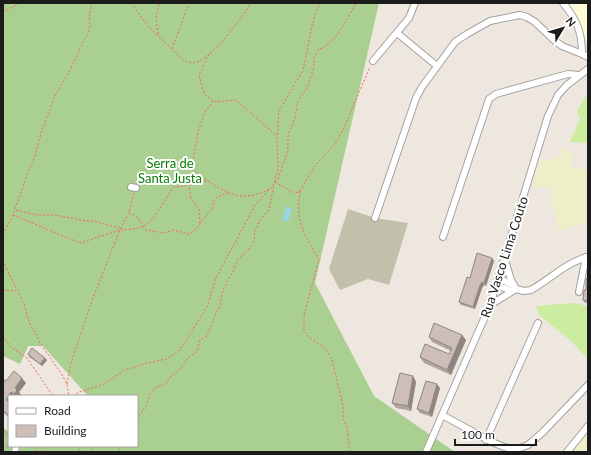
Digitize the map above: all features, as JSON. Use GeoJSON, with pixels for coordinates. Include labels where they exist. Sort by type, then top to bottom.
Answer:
{"type":"FeatureCollection","features":[{"type":"Feature","properties":{"kind":"street"},"geometry":{"type":"LineString","coordinates":[[373,61],[409,18],[415,3]]}},
{"type":"Feature","properties":{"kind":"street"},"geometry":{"type":"LineString","coordinates":[[563,3],[576,20],[585,56]]}},
{"type":"Feature","properties":{"kind":"street"},"geometry":{"type":"LineString","coordinates":[[375,218],[412,105],[437,66],[456,42],[490,21],[520,15],[535,22],[562,46],[585,56]]}},
{"type":"Feature","properties":{"kind":"street"},"geometry":{"type":"LineString","coordinates":[[397,33],[437,66]]}},
{"type":"Feature","properties":{"kind":"street","name":"Rua Vasco Lima Couto"},"geometry":{"type":"LineString","coordinates":[[426,452],[490,305],[548,116],[558,95],[578,75],[588,69]]}},
{"type":"Feature","properties":{"kind":"street"},"geometry":{"type":"LineString","coordinates":[[443,237],[489,99],[496,94],[560,76],[568,74],[578,75]]}},
{"type":"Feature","properties":{"kind":"street"},"geometry":{"type":"LineString","coordinates":[[560,76],[564,78],[567,85]]}},
{"type":"Feature","properties":{"kind":"street"},"geometry":{"type":"LineString","coordinates":[[496,285],[524,291],[531,290],[564,267],[579,259],[587,257],[578,292]]}},
{"type":"Feature","properties":{"kind":"street"},"geometry":{"type":"LineString","coordinates":[[504,259],[514,288]]}},
{"type":"Feature","properties":{"kind":"street"},"geometry":{"type":"LineString","coordinates":[[498,278],[514,288]]}},
{"type":"Feature","properties":{"kind":"street"},"geometry":{"type":"LineString","coordinates":[[490,305],[514,288]]}},
{"type":"Feature","properties":{"kind":"street"},"geometry":{"type":"LineString","coordinates":[[486,440],[538,323]]}},
{"type":"Feature","properties":{"kind":"street"},"geometry":{"type":"LineString","coordinates":[[442,415],[486,440],[504,447],[513,449],[520,448],[528,445],[543,432],[588,385]]}},
{"type":"Feature","properties":{"kind":"street"},"geometry":{"type":"LineString","coordinates":[[567,452],[588,426]]}},
{"type":"Feature","properties":{"kind":"path"},"geometry":{"type":"LineString","coordinates":[[3,12],[20,3]]}},
{"type":"Feature","properties":{"kind":"path"},"geometry":{"type":"LineString","coordinates":[[3,234],[15,210],[55,96],[88,34],[92,3]]}},
{"type":"Feature","properties":{"kind":"path"},"geometry":{"type":"LineString","coordinates":[[131,3],[148,26],[188,63],[195,63],[210,53],[238,23],[251,3]]}},
{"type":"Feature","properties":{"kind":"path"},"geometry":{"type":"LineString","coordinates":[[158,36],[156,18],[160,3]]}},
{"type":"Feature","properties":{"kind":"path"},"geometry":{"type":"LineString","coordinates":[[172,49],[189,3]]}},
{"type":"Feature","properties":{"kind":"path"},"geometry":{"type":"LineString","coordinates":[[75,395],[102,385],[125,370],[167,359],[180,350],[207,307],[216,278],[255,205],[273,186],[278,170],[277,136],[279,111],[303,70],[316,11],[321,3]]}},
{"type":"Feature","properties":{"kind":"path"},"geometry":{"type":"LineString","coordinates":[[138,418],[147,404],[151,392],[157,386],[166,384],[171,376],[179,370],[187,359],[197,351],[200,340],[206,336],[220,307],[222,293],[238,259],[254,242],[255,231],[259,221],[269,210],[274,189],[274,182],[278,179],[288,150],[288,135],[295,118],[298,101],[307,88],[314,67],[314,57],[319,49],[325,47],[333,41],[356,3]]}},
{"type":"Feature","properties":{"kind":"path"},"geometry":{"type":"LineString","coordinates":[[210,53],[199,75],[204,94],[215,102],[236,100],[277,136]]}},
{"type":"Feature","properties":{"kind":"path"},"geometry":{"type":"LineString","coordinates":[[350,452],[347,426],[343,419],[343,406],[332,359],[325,348],[311,339],[304,331],[304,315],[319,260],[304,233],[299,220],[298,210],[300,191],[314,167],[335,144],[343,130],[373,61]]}},
{"type":"Feature","properties":{"kind":"path"},"geometry":{"type":"LineString","coordinates":[[200,223],[199,209],[191,199],[189,185],[198,132],[205,112],[213,101]]}},
{"type":"Feature","properties":{"kind":"path"},"geometry":{"type":"LineString","coordinates":[[177,164],[186,166],[229,193],[235,195],[248,196],[261,193],[273,186]]}},
{"type":"Feature","properties":{"kind":"path"},"geometry":{"type":"LineString","coordinates":[[13,215],[80,242],[120,229],[144,226],[154,216],[168,193],[174,187],[208,180]]}},
{"type":"Feature","properties":{"kind":"path"},"geometry":{"type":"LineString","coordinates":[[274,182],[295,193],[300,191]]}},
{"type":"Feature","properties":{"kind":"path"},"geometry":{"type":"LineString","coordinates":[[129,212],[138,218],[146,230],[164,233],[173,230],[189,234],[197,229],[200,223],[213,208],[212,202],[217,196],[229,193]]}},
{"type":"Feature","properties":{"kind":"path"},"geometry":{"type":"LineString","coordinates":[[15,210],[37,216],[56,215],[93,221],[120,229]]}},
{"type":"Feature","properties":{"kind":"path"},"geometry":{"type":"LineString","coordinates":[[67,384],[73,356],[99,282],[120,229]]}},
{"type":"Feature","properties":{"kind":"path"},"geometry":{"type":"LineString","coordinates":[[3,261],[24,304],[29,322],[42,346],[61,373],[67,384],[69,395]]}},
{"type":"Feature","properties":{"kind":"path"},"geometry":{"type":"LineString","coordinates":[[3,290],[17,291]]}},
{"type":"Feature","properties":{"kind":"path"},"geometry":{"type":"LineString","coordinates":[[3,336],[10,346],[26,358],[52,395]]}},
{"type":"Feature","properties":{"kind":"path"},"geometry":{"type":"LineString","coordinates":[[5,452],[8,442]]}},
{"type":"Feature","properties":{"kind":"shaded area"},"geometry":{"type":"Polygon","coordinates":[[[568,3],[588,3],[588,47],[579,19],[568,3]]]}},
{"type":"Feature","properties":{"kind":"shaded area"},"geometry":{"type":"Polygon","coordinates":[[[348,209],[375,218],[408,223],[389,285],[368,279],[340,290],[329,269],[348,209]]]}},
{"type":"Feature","properties":{"kind":"green space","name":"Serra de Santa Justa"},"geometry":{"type":"Polygon","coordinates":[[[3,3],[379,3],[315,283],[374,396],[455,452],[3,452],[3,427],[8,430],[8,447],[138,447],[138,395],[87,395],[43,346],[28,346],[20,364],[3,356],[3,3]]]}},
{"type":"Feature","properties":{"kind":"green space"},"geometry":{"type":"Polygon","coordinates":[[[588,92],[588,143],[570,142],[580,119],[577,111],[588,92]]]}},
{"type":"Feature","properties":{"kind":"green space"},"geometry":{"type":"Polygon","coordinates":[[[562,148],[573,152],[572,168],[588,170],[588,222],[559,231],[549,187],[532,187],[540,161],[558,158],[562,148]]]}},
{"type":"Feature","properties":{"kind":"green space"},"geometry":{"type":"Polygon","coordinates":[[[573,303],[588,306],[588,359],[570,340],[539,315],[536,306],[573,303]]]}},
{"type":"Feature","properties":{"kind":"green space"},"geometry":{"type":"Polygon","coordinates":[[[588,433],[588,452],[570,452],[588,433]]]}},
{"type":"Feature","properties":{"kind":"water"},"geometry":{"type":"Polygon","coordinates":[[[286,206],[292,208],[288,222],[282,220],[286,206]]]}},
{"type":"Feature","properties":{"kind":"building"},"geometry":{"type":"Polygon","coordinates":[[[477,253],[492,258],[484,283],[482,282],[480,285],[473,307],[459,302],[467,277],[470,278],[477,253]]]}},
{"type":"Feature","properties":{"kind":"building"},"geometry":{"type":"Polygon","coordinates":[[[588,278],[588,301],[583,300],[584,290],[586,290],[586,279],[588,278]]]}},
{"type":"Feature","properties":{"kind":"building"},"geometry":{"type":"Polygon","coordinates":[[[434,323],[462,335],[447,370],[420,357],[425,344],[449,354],[452,348],[429,337],[434,323]]]}},
{"type":"Feature","properties":{"kind":"building"},"geometry":{"type":"Polygon","coordinates":[[[32,348],[45,358],[40,364],[28,354],[32,348]]]}},
{"type":"Feature","properties":{"kind":"building"},"geometry":{"type":"Polygon","coordinates":[[[14,371],[22,378],[15,388],[17,390],[14,394],[11,392],[6,400],[8,401],[8,415],[3,410],[3,379],[6,381],[14,371]]]}},
{"type":"Feature","properties":{"kind":"building"},"geometry":{"type":"Polygon","coordinates":[[[400,373],[413,376],[408,406],[392,403],[400,373]]]}},
{"type":"Feature","properties":{"kind":"building"},"geometry":{"type":"Polygon","coordinates":[[[426,381],[437,384],[429,413],[417,409],[426,381]]]}}]}
